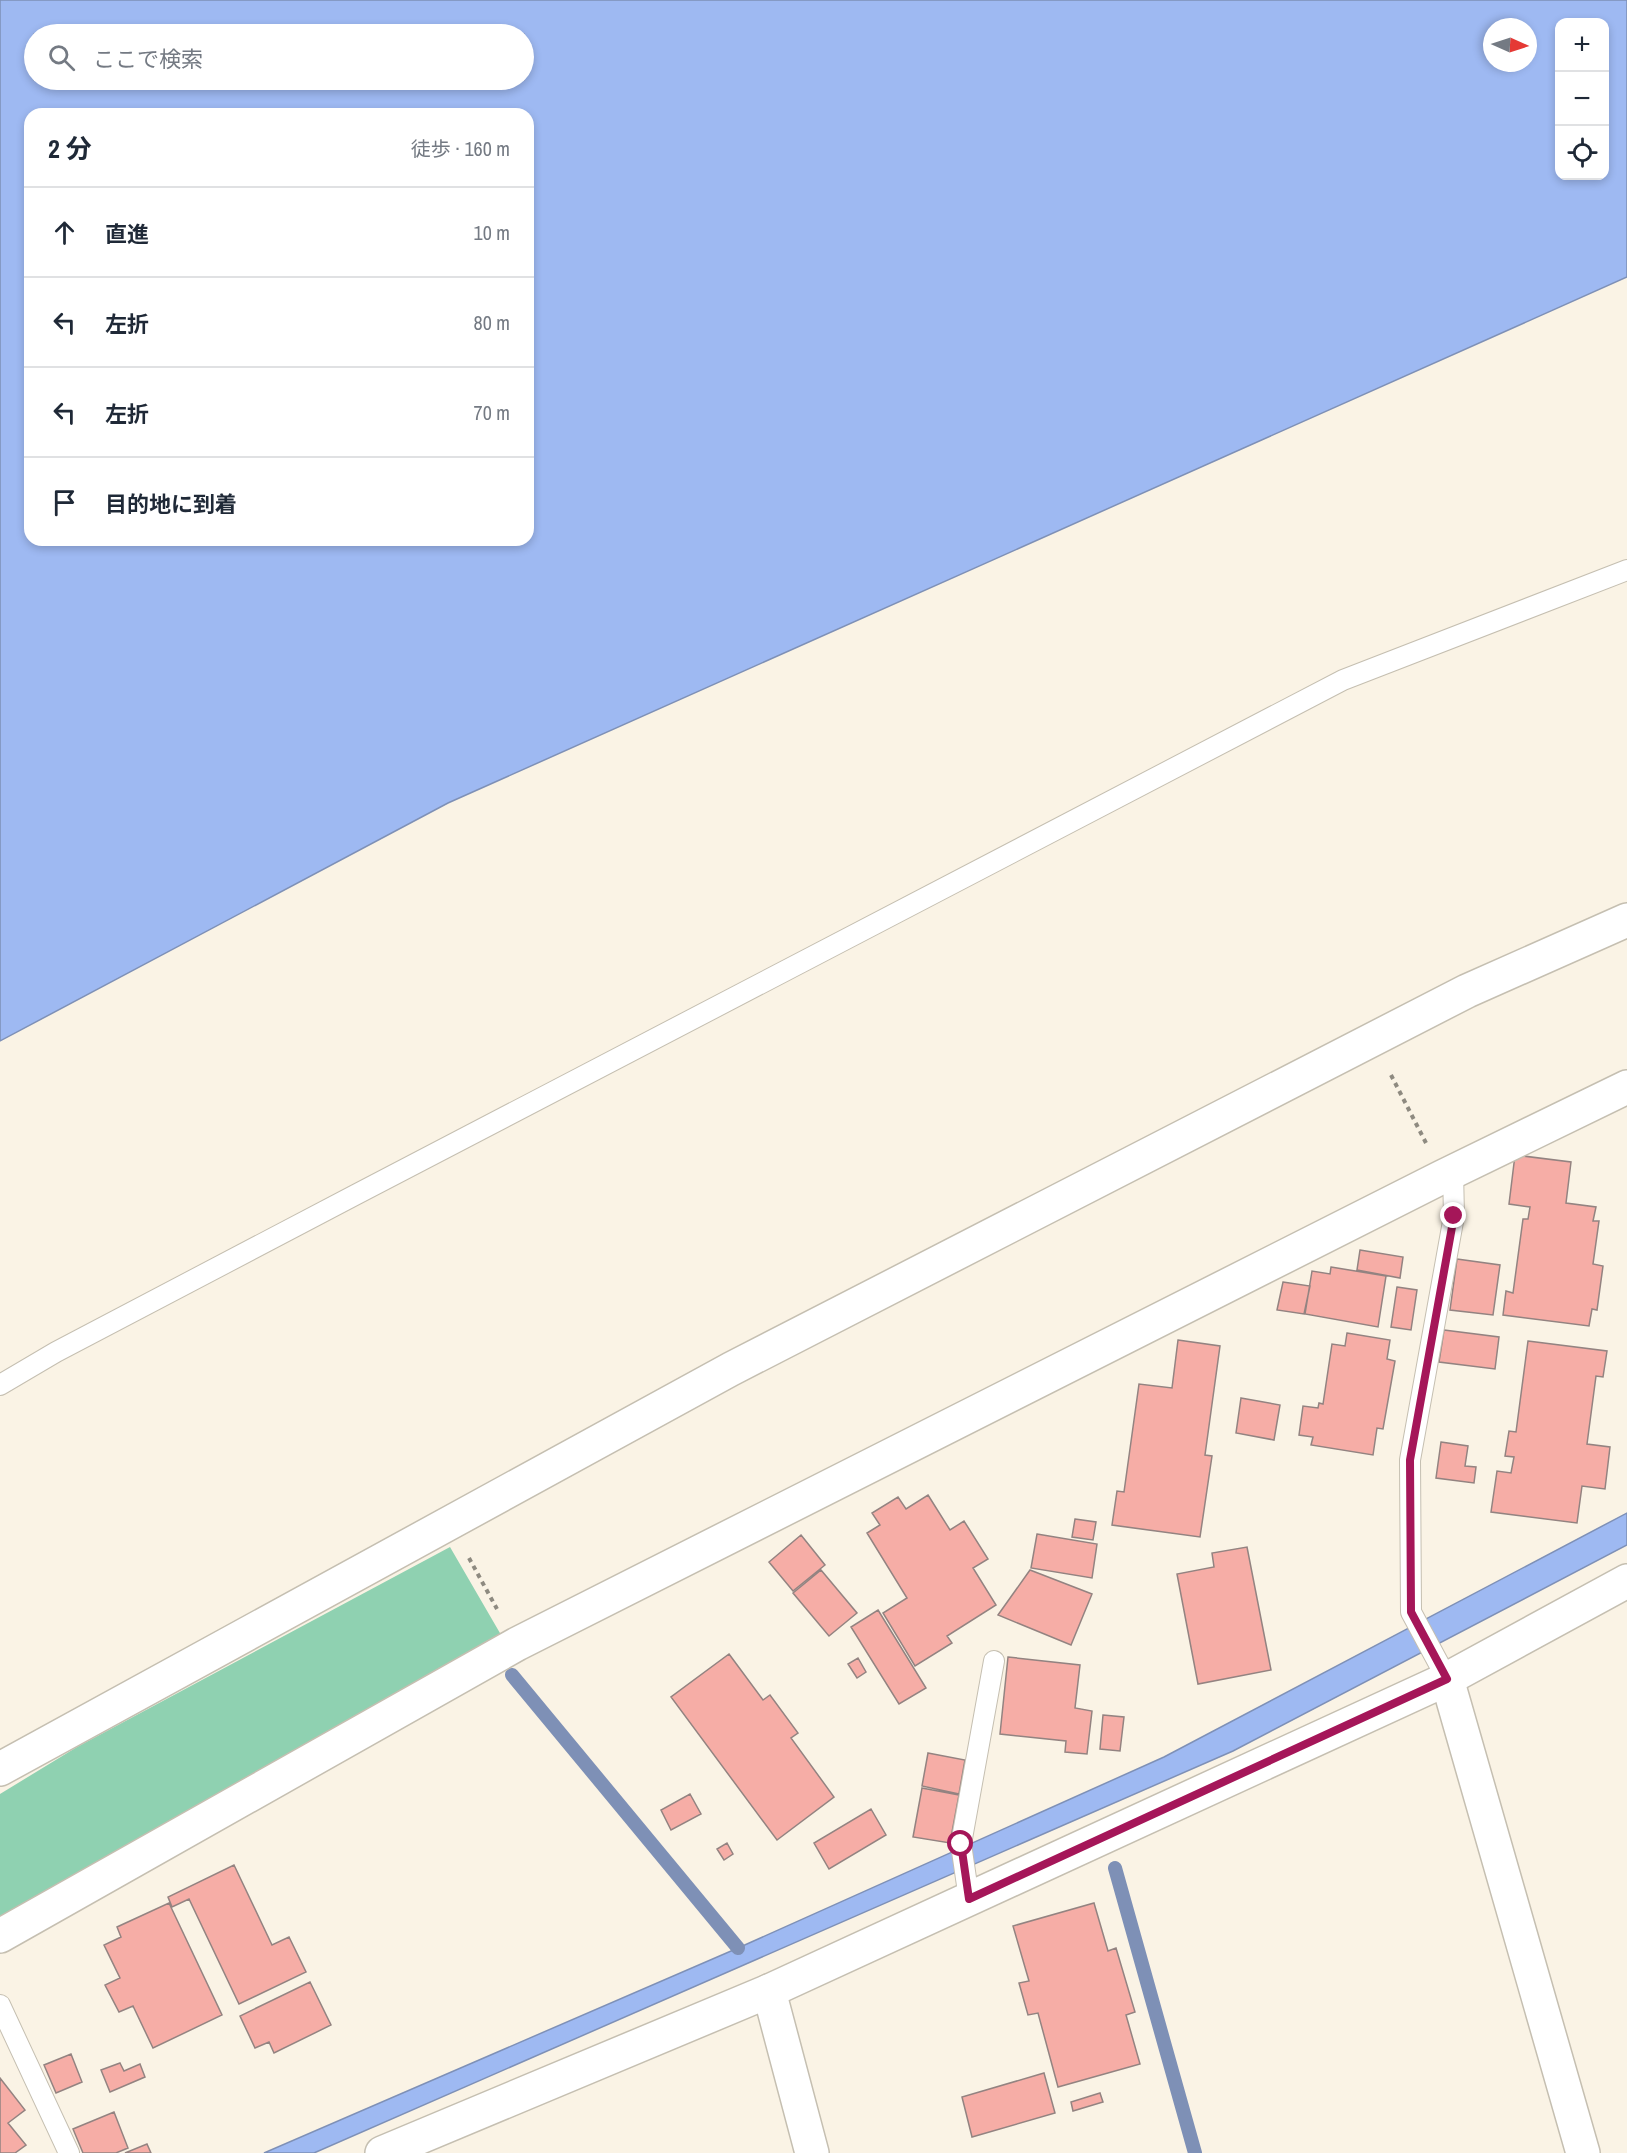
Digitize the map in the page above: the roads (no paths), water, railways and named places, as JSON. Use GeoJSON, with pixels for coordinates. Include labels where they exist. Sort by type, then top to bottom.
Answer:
{"type":"FeatureCollection","features":[{"type":"Feature","properties":{"kind":"street"},"geometry":{"type":"LineString","coordinates":[[0,1769],[731,1369],[1467,991],[1627,920]]}},
{"type":"Feature","properties":{"kind":"street"},"geometry":{"type":"LineString","coordinates":[[0,1936],[517,1644],[1448,1174],[1627,1087]]}},
{"type":"Feature","properties":{"kind":"street"},"geometry":{"type":"LineString","coordinates":[[381,2153],[769,1990],[967,1887],[1447,1679],[1627,1581]]}},
{"type":"Feature","properties":{"kind":"street"},"geometry":{"type":"LineString","coordinates":[[1447,1679],[1583,2153]]}},
{"type":"Feature","properties":{"kind":"street"},"geometry":{"type":"LineString","coordinates":[[769,1990],[812,2153]]}},
{"type":"Feature","properties":{"kind":"lane"},"geometry":{"type":"LineString","coordinates":[[0,1385],[56,1352],[357,1194],[1344,680],[1627,570]]}},
{"type":"Feature","properties":{"kind":"lane"},"geometry":{"type":"LineString","coordinates":[[1447,1679],[1411,1612],[1410,1460],[1454,1216],[1448,1174]]}},
{"type":"Feature","properties":{"kind":"lane"},"geometry":{"type":"LineString","coordinates":[[967,1887],[961,1844],[994,1661]]}},
{"type":"Feature","properties":{"kind":"lane"},"geometry":{"type":"LineString","coordinates":[[0,2005],[69,2153]]}},
{"type":"Feature","properties":{"kind":"water"},"geometry":{"type":"Polygon","coordinates":[[[0,0],[1627,0],[1627,277],[448,803],[0,1041],[0,0]]]}},
{"type":"Feature","properties":{"kind":"water"},"geometry":{"type":"Polygon","coordinates":[[[1627,1513],[1627,1545],[1233,1751],[314,2153],[264,2153],[738,1948],[1164,1757],[1627,1513]]]}},
{"type":"Feature","properties":{"kind":"waterway"},"geometry":{"type":"LineString","coordinates":[[512,1675],[738,1948]]}},
{"type":"Feature","properties":{"kind":"waterway"},"geometry":{"type":"LineString","coordinates":[[1115,1868],[1195,2153]]}}]}
